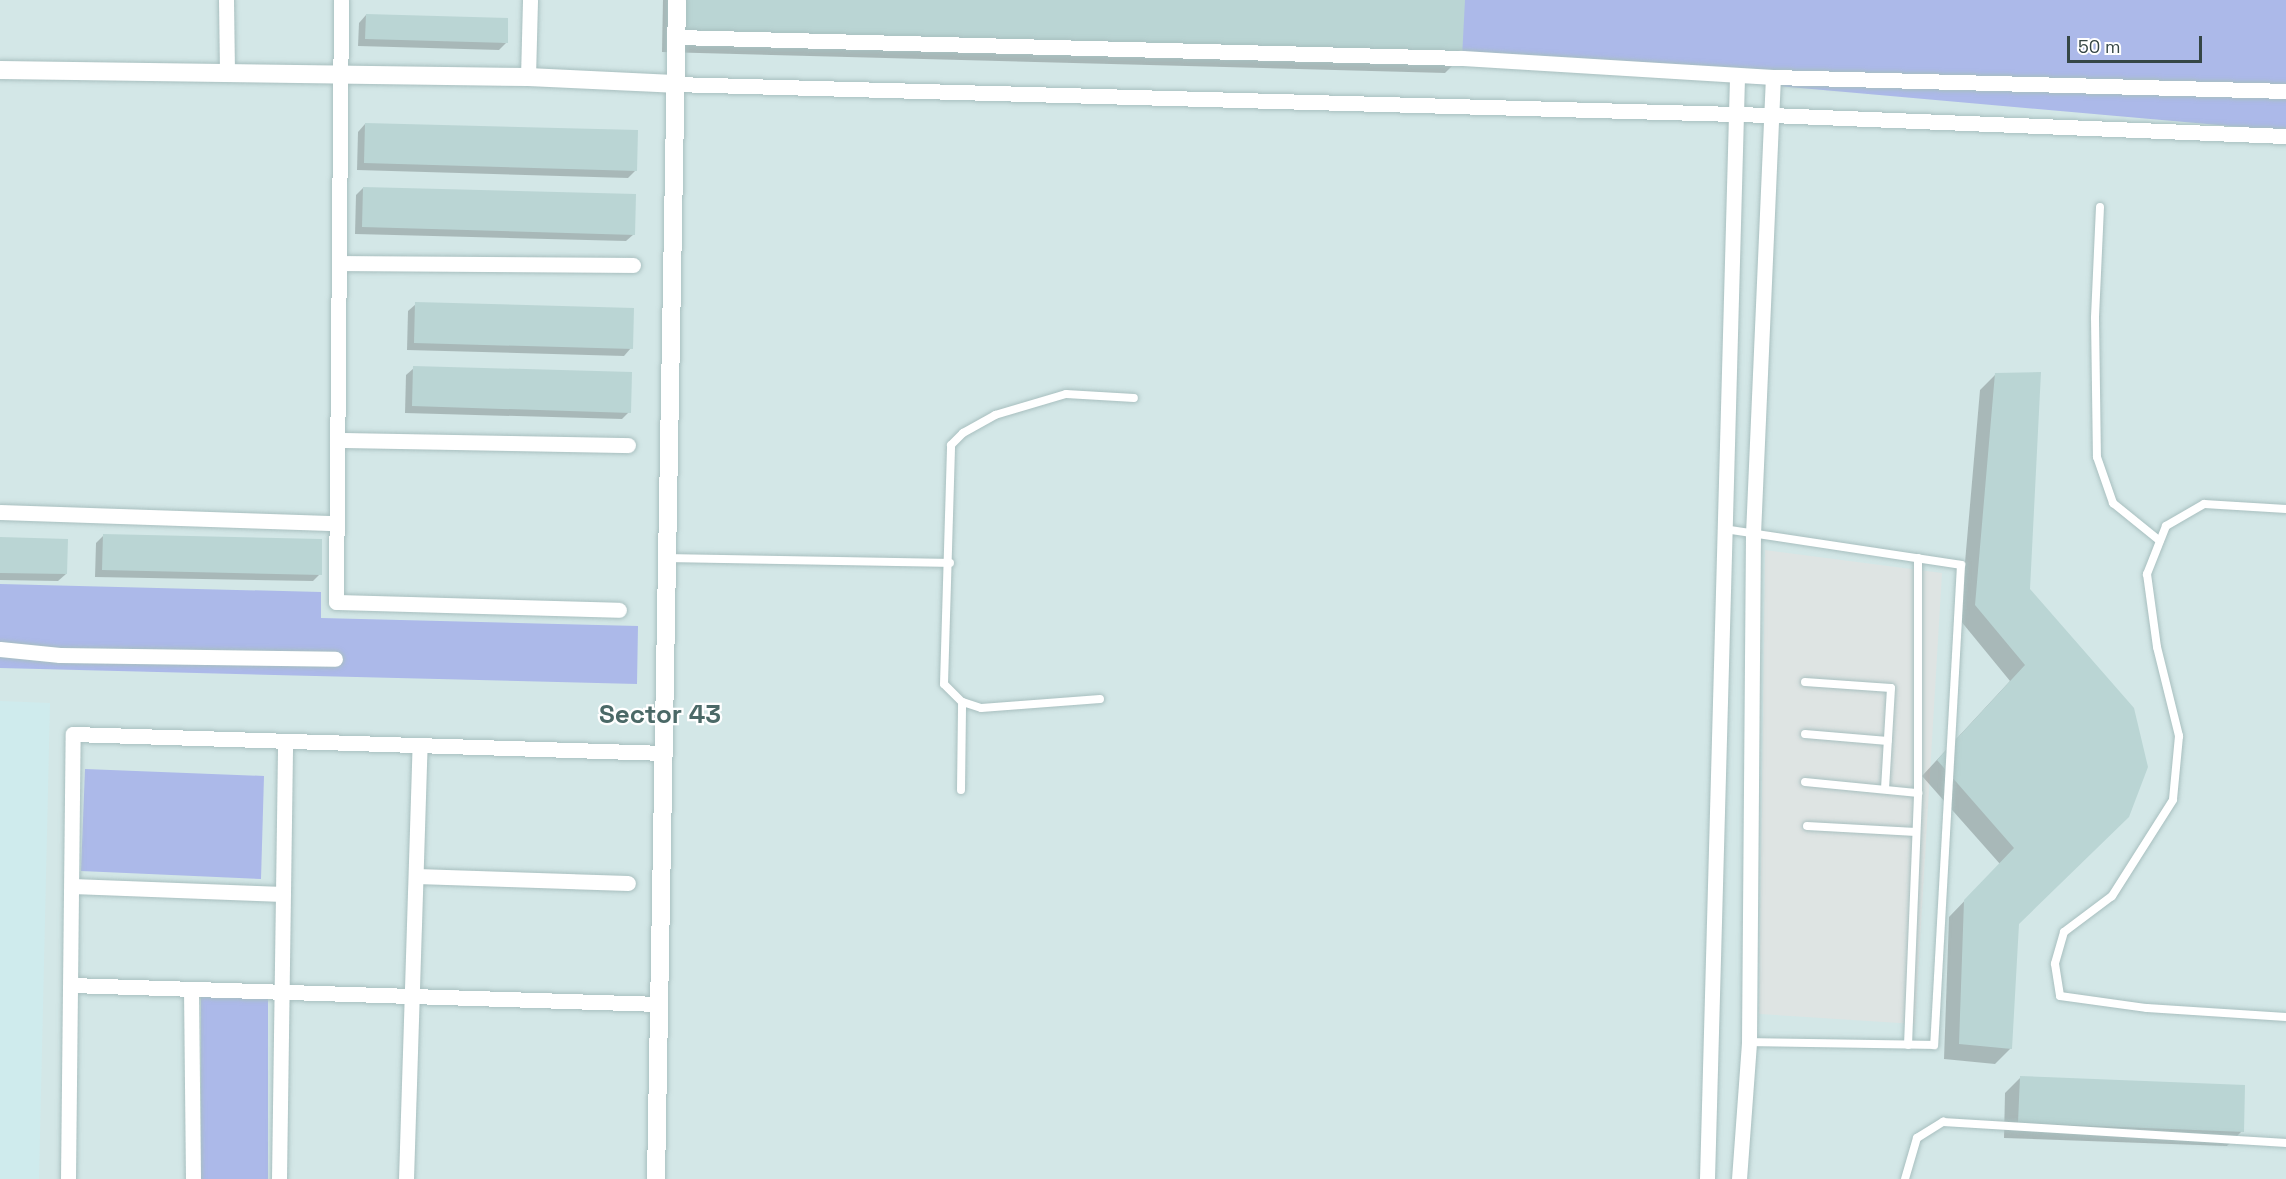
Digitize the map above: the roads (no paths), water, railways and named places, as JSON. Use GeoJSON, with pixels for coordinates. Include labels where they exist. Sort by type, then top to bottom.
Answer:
{"type":"FeatureCollection","features":[{"type":"Feature","properties":{"kind":"street"},"geometry":{"type":"LineString","coordinates":[[226,0],[227,74]]}},
{"type":"Feature","properties":{"kind":"street"},"geometry":{"type":"LineString","coordinates":[[341,0],[341,263],[336,602],[619,610]]}},
{"type":"Feature","properties":{"kind":"street"},"geometry":{"type":"LineString","coordinates":[[528,77],[530,0]]}},
{"type":"Feature","properties":{"kind":"street"},"geometry":{"type":"LineString","coordinates":[[656,1179],[669,558],[677,0]]}},
{"type":"Feature","properties":{"kind":"street"},"geometry":{"type":"LineString","coordinates":[[677,37],[1462,58],[1773,77],[2286,91]]}},
{"type":"Feature","properties":{"kind":"street"},"geometry":{"type":"LineString","coordinates":[[0,70],[528,77],[674,84],[1771,115],[2286,136]]}},
{"type":"Feature","properties":{"kind":"street"},"geometry":{"type":"LineString","coordinates":[[1707,1179],[1737,75]]}},
{"type":"Feature","properties":{"kind":"street"},"geometry":{"type":"LineString","coordinates":[[1739,1179],[1749,1042],[1753,534],[1773,77]]}},
{"type":"Feature","properties":{"kind":"street"},"geometry":{"type":"LineString","coordinates":[[341,263],[633,265]]}},
{"type":"Feature","properties":{"kind":"street"},"geometry":{"type":"LineString","coordinates":[[338,440],[628,445]]}},
{"type":"Feature","properties":{"kind":"street"},"geometry":{"type":"LineString","coordinates":[[0,512],[337,523]]}},
{"type":"Feature","properties":{"kind":"street"},"geometry":{"type":"LineString","coordinates":[[0,649],[60,655],[334,659]]}},
{"type":"Feature","properties":{"kind":"street"},"geometry":{"type":"LineString","coordinates":[[68,1179],[73,734],[665,753]]}},
{"type":"Feature","properties":{"kind":"street"},"geometry":{"type":"LineString","coordinates":[[279,1179],[285,741]]}},
{"type":"Feature","properties":{"kind":"street"},"geometry":{"type":"LineString","coordinates":[[406,1179],[420,745]]}},
{"type":"Feature","properties":{"kind":"street"},"geometry":{"type":"LineString","coordinates":[[416,876],[627,883]]}},
{"type":"Feature","properties":{"kind":"street"},"geometry":{"type":"LineString","coordinates":[[72,886],[283,894]]}},
{"type":"Feature","properties":{"kind":"street"},"geometry":{"type":"LineString","coordinates":[[70,985],[660,1004]]}},
{"type":"Feature","properties":{"kind":"street"},"geometry":{"type":"LineString","coordinates":[[191,989],[193,1179]]}},
{"type":"Feature","properties":{"kind":"lane"},"geometry":{"type":"LineString","coordinates":[[2100,207],[2095,318],[2097,457],[2113,503],[2160,541]]}},
{"type":"Feature","properties":{"kind":"lane"},"geometry":{"type":"LineString","coordinates":[[1100,699],[981,708],[962,702],[944,684],[950,562],[951,445],[963,433],[995,415],[1066,394],[1134,398]]}},
{"type":"Feature","properties":{"kind":"lane"},"geometry":{"type":"LineString","coordinates":[[2286,509],[2204,504],[2166,526],[2147,574],[2157,646],[2179,736],[2173,801],[2112,896],[2064,932],[2055,964],[2060,996],[2147,1008],[2286,1017]]}},
{"type":"Feature","properties":{"kind":"lane"},"geometry":{"type":"LineString","coordinates":[[1724,529],[1961,565],[1934,1045],[1749,1042]]}},
{"type":"Feature","properties":{"kind":"lane"},"geometry":{"type":"LineString","coordinates":[[669,558],[950,562]]}},
{"type":"Feature","properties":{"kind":"lane"},"geometry":{"type":"LineString","coordinates":[[1908,1045],[1918,793],[1918,558]]}},
{"type":"Feature","properties":{"kind":"lane"},"geometry":{"type":"LineString","coordinates":[[1804,682],[1891,688],[1885,789]]}},
{"type":"Feature","properties":{"kind":"lane"},"geometry":{"type":"LineString","coordinates":[[961,790],[962,702]]}},
{"type":"Feature","properties":{"kind":"lane"},"geometry":{"type":"LineString","coordinates":[[1805,734],[1888,741]]}},
{"type":"Feature","properties":{"kind":"lane"},"geometry":{"type":"LineString","coordinates":[[1804,782],[1918,793]]}},
{"type":"Feature","properties":{"kind":"lane"},"geometry":{"type":"LineString","coordinates":[[1808,826],[1916,832]]}},
{"type":"Feature","properties":{"kind":"lane"},"geometry":{"type":"LineString","coordinates":[[1905,1179],[1917,1138],[1943,1122],[2286,1143]]}},
{"type":"Feature","properties":{"kind":"district","name":"Sector 43"},"geometry":{"type":"Point","coordinates":[660,715]}}]}
